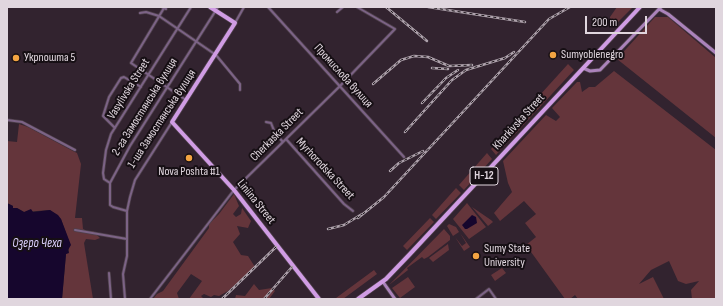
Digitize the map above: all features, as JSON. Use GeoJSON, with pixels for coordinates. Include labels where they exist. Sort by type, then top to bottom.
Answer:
{"type":"FeatureCollection","features":[{"type":"Feature","properties":{"kind":"main road"},"geometry":{"type":"LineString","coordinates":[[210,7],[217,9],[235,24]]}},
{"type":"Feature","properties":{"kind":"main road","name":"Kharkivska Street"},"geometry":{"type":"LineString","coordinates":[[358,299],[382,282],[448,214],[640,7]]}},
{"type":"Feature","properties":{"kind":"main road","name":"1-ша Замостянська вулиця"},"geometry":{"type":"LineString","coordinates":[[172,122],[235,24]]}},
{"type":"Feature","properties":{"kind":"main road","name":"Liniina Street"},"geometry":{"type":"LineString","coordinates":[[172,122],[234,190],[319,299]]}},
{"type":"Feature","properties":{"kind":"street","name":"Vasylivska Street"},"geometry":{"type":"LineString","coordinates":[[110,183],[104,179],[103,173],[106,150],[115,128],[191,7]]}},
{"type":"Feature","properties":{"kind":"street","name":"1-ша Замостянська вулиця"},"geometry":{"type":"LineString","coordinates":[[235,24],[244,7]]}},
{"type":"Feature","properties":{"kind":"street","name":"Промислова вулиця"},"geometry":{"type":"LineString","coordinates":[[268,7],[404,157]]}},
{"type":"Feature","properties":{"kind":"street"},"geometry":{"type":"LineString","coordinates":[[337,12],[343,7]]}},
{"type":"Feature","properties":{"kind":"street","name":"Cherkaska Street"},"geometry":{"type":"LineString","coordinates":[[150,299],[234,190],[340,86],[395,29],[357,7]]}},
{"type":"Feature","properties":{"kind":"street"},"geometry":{"type":"LineString","coordinates":[[164,8],[131,62],[132,65],[186,101]]}},
{"type":"Feature","properties":{"kind":"street"},"geometry":{"type":"LineString","coordinates":[[583,67],[590,71],[600,70],[660,8],[716,53]]}},
{"type":"Feature","properties":{"kind":"street","name":"2-га Замостянська вулиця"},"geometry":{"type":"LineString","coordinates":[[127,211],[110,205],[110,183],[130,146],[217,9]]}},
{"type":"Feature","properties":{"kind":"street"},"geometry":{"type":"LineString","coordinates":[[140,13],[146,12],[159,16],[216,55],[240,84],[240,90]]}},
{"type":"Feature","properties":{"kind":"street"},"geometry":{"type":"LineString","coordinates":[[115,128],[103,116],[109,97],[121,78],[124,77],[141,87]]}},
{"type":"Feature","properties":{"kind":"street"},"geometry":{"type":"LineString","coordinates":[[7,120],[22,122],[76,150]]}},
{"type":"Feature","properties":{"kind":"street","name":"1-ша Замостянська вулиця"},"geometry":{"type":"LineString","coordinates":[[125,299],[124,274],[127,256],[127,211],[135,180],[172,122]]}},
{"type":"Feature","properties":{"kind":"street","name":"Myrhorodska Street"},"geometry":{"type":"LineString","coordinates":[[266,122],[271,123],[275,133],[283,142]]}},
{"type":"Feature","properties":{"kind":"street","name":"Myrhorodska Street"},"geometry":{"type":"LineString","coordinates":[[286,139],[339,199],[353,211]]}},
{"type":"Feature","properties":{"kind":"street"},"geometry":{"type":"LineString","coordinates":[[75,230],[127,239]]}},
{"type":"Feature","properties":{"kind":"street"},"geometry":{"type":"LineString","coordinates":[[109,273],[111,299]]}},
{"type":"Feature","properties":{"kind":"street"},"geometry":{"type":"LineString","coordinates":[[382,282],[395,299]]}},
{"type":"Feature","properties":{"kind":"street"},"geometry":{"type":"LineString","coordinates":[[476,299],[489,289],[496,299]]}},
{"type":"Feature","properties":{"kind":"shaded area"},"geometry":{"type":"Polygon","coordinates":[[[617,7],[633,7],[617,23],[610,23],[610,17],[617,7]]]}},
{"type":"Feature","properties":{"kind":"shaded area"},"geometry":{"type":"Polygon","coordinates":[[[655,17],[668,17],[716,58],[716,138],[617,59],[655,17]]]}},
{"type":"Feature","properties":{"kind":"shaded area"},"geometry":{"type":"Polygon","coordinates":[[[568,64],[574,70],[496,155],[491,149],[568,64]]]}},
{"type":"Feature","properties":{"kind":"shaded area"},"geometry":{"type":"Polygon","coordinates":[[[614,71],[716,150],[716,299],[692,299],[691,290],[699,281],[686,284],[678,281],[669,261],[651,270],[639,284],[653,277],[664,299],[578,299],[575,295],[570,299],[565,299],[526,245],[536,237],[525,223],[536,214],[524,201],[500,221],[494,213],[512,192],[508,183],[503,161],[546,115],[556,121],[560,117],[552,108],[577,82],[580,82],[582,92],[589,87],[595,87],[614,71]]]}},
{"type":"Feature","properties":{"kind":"shaded area"},"geometry":{"type":"Polygon","coordinates":[[[19,124],[28,127],[77,153],[81,164],[75,218],[82,218],[83,229],[93,231],[100,238],[95,240],[86,239],[84,243],[93,299],[62,299],[66,254],[69,252],[68,239],[61,219],[50,210],[24,212],[17,208],[12,208],[13,206],[7,203],[7,141],[17,142],[19,124]]]}},
{"type":"Feature","properties":{"kind":"shaded area"},"geometry":{"type":"Polygon","coordinates":[[[487,153],[492,159],[464,190],[459,185],[487,153]]]}},
{"type":"Feature","properties":{"kind":"shaded area"},"geometry":{"type":"Polygon","coordinates":[[[456,188],[461,193],[436,219],[432,215],[456,188]]]}},
{"type":"Feature","properties":{"kind":"shaded area"},"geometry":{"type":"Polygon","coordinates":[[[234,194],[239,206],[233,214],[236,217],[241,214],[242,208],[251,221],[248,228],[237,226],[240,234],[233,242],[241,255],[248,256],[255,267],[228,291],[219,296],[214,295],[211,297],[204,294],[201,296],[204,299],[189,299],[202,281],[191,274],[177,293],[179,299],[153,299],[157,294],[163,291],[209,228],[209,224],[219,214],[234,194]]]}},
{"type":"Feature","properties":{"kind":"shaded area"},"geometry":{"type":"Polygon","coordinates":[[[467,203],[486,227],[469,239],[453,219],[467,203]]]}},
{"type":"Feature","properties":{"kind":"shaded area"},"geometry":{"type":"Polygon","coordinates":[[[472,207],[491,220],[493,222],[488,226],[472,207]]]}},
{"type":"Feature","properties":{"kind":"shaded area"},"geometry":{"type":"Polygon","coordinates":[[[430,218],[434,222],[407,250],[403,246],[430,218]]]}},
{"type":"Feature","properties":{"kind":"shaded area"},"geometry":{"type":"Polygon","coordinates":[[[449,224],[456,227],[459,232],[453,236],[447,226],[449,224]]]}},
{"type":"Feature","properties":{"kind":"shaded area"},"geometry":{"type":"Polygon","coordinates":[[[444,229],[450,236],[450,240],[428,257],[424,259],[422,257],[407,268],[408,270],[389,285],[444,229]]]}},
{"type":"Feature","properties":{"kind":"shaded area"},"geometry":{"type":"Polygon","coordinates":[[[460,233],[470,247],[464,251],[455,237],[462,246],[466,243],[460,233]]]}},
{"type":"Feature","properties":{"kind":"shaded area"},"geometry":{"type":"Polygon","coordinates":[[[448,244],[449,250],[433,262],[429,258],[448,244]]]}},
{"type":"Feature","properties":{"kind":"shaded area"},"geometry":{"type":"Polygon","coordinates":[[[502,268],[506,273],[495,281],[491,275],[502,268]]]}},
{"type":"Feature","properties":{"kind":"shaded area"},"geometry":{"type":"Polygon","coordinates":[[[374,270],[377,274],[343,299],[336,298],[374,270]]]}},
{"type":"Feature","properties":{"kind":"shaded area"},"geometry":{"type":"Polygon","coordinates":[[[408,277],[415,287],[400,298],[392,288],[408,277]]]}},
{"type":"Feature","properties":{"kind":"shaded area"},"geometry":{"type":"Polygon","coordinates":[[[254,284],[259,290],[272,288],[275,291],[269,299],[235,299],[236,295],[245,296],[254,284]]]}},
{"type":"Feature","properties":{"kind":"water","name":"Озеро Чеха"},"geometry":{"type":"Polygon","coordinates":[[[7,203],[13,206],[13,208],[17,208],[24,212],[31,209],[33,212],[50,210],[61,219],[71,245],[68,250],[69,253],[66,254],[62,299],[7,299],[7,203]]]}},
{"type":"Feature","properties":{"kind":"water"},"geometry":{"type":"Polygon","coordinates":[[[472,215],[476,217],[477,223],[465,229],[462,225],[472,215]]]}},
{"type":"Feature","properties":{"kind":"railway"},"geometry":{"type":"LineString","coordinates":[[386,7],[427,41]]}},
{"type":"Feature","properties":{"kind":"railway"},"geometry":{"type":"LineString","coordinates":[[428,7],[525,22]]}},
{"type":"Feature","properties":{"kind":"railway"},"geometry":{"type":"LineString","coordinates":[[358,218],[384,197],[549,19],[570,7]]}},
{"type":"Feature","properties":{"kind":"railway"},"geometry":{"type":"LineString","coordinates":[[405,132],[452,80],[466,70],[505,58],[514,52]]}},
{"type":"Feature","properties":{"kind":"railway"},"geometry":{"type":"LineString","coordinates":[[373,84],[401,60],[414,56],[428,57],[449,66],[472,65]]}},
{"type":"Feature","properties":{"kind":"railway"},"geometry":{"type":"LineString","coordinates":[[432,68],[448,69]]}},
{"type":"Feature","properties":{"kind":"railway"},"geometry":{"type":"LineString","coordinates":[[422,103],[446,78],[458,70]]}},
{"type":"Feature","properties":{"kind":"railway"},"geometry":{"type":"LineString","coordinates":[[390,171],[399,163],[423,151]]}},
{"type":"Feature","properties":{"kind":"railway"},"geometry":{"type":"LineString","coordinates":[[328,229],[344,225],[362,214]]}},
{"type":"Feature","properties":{"kind":"railway"},"geometry":{"type":"LineString","coordinates":[[222,299],[276,247]]}},
{"type":"Feature","properties":{"kind":"railway"},"geometry":{"type":"LineString","coordinates":[[264,299],[292,267]]}},
{"type":"Feature","properties":{"kind":"place","name":"Sumyoblenegro"},"geometry":{"type":"Point","coordinates":[553,55]}},
{"type":"Feature","properties":{"kind":"place","name":"Укрпошта 5"},"geometry":{"type":"Point","coordinates":[16,58]}},
{"type":"Feature","properties":{"kind":"place","name":"Nova Poshta #1"},"geometry":{"type":"Point","coordinates":[189,158]}},
{"type":"Feature","properties":{"kind":"place","name":"Sumy State University"},"geometry":{"type":"Point","coordinates":[476,256]}}]}
